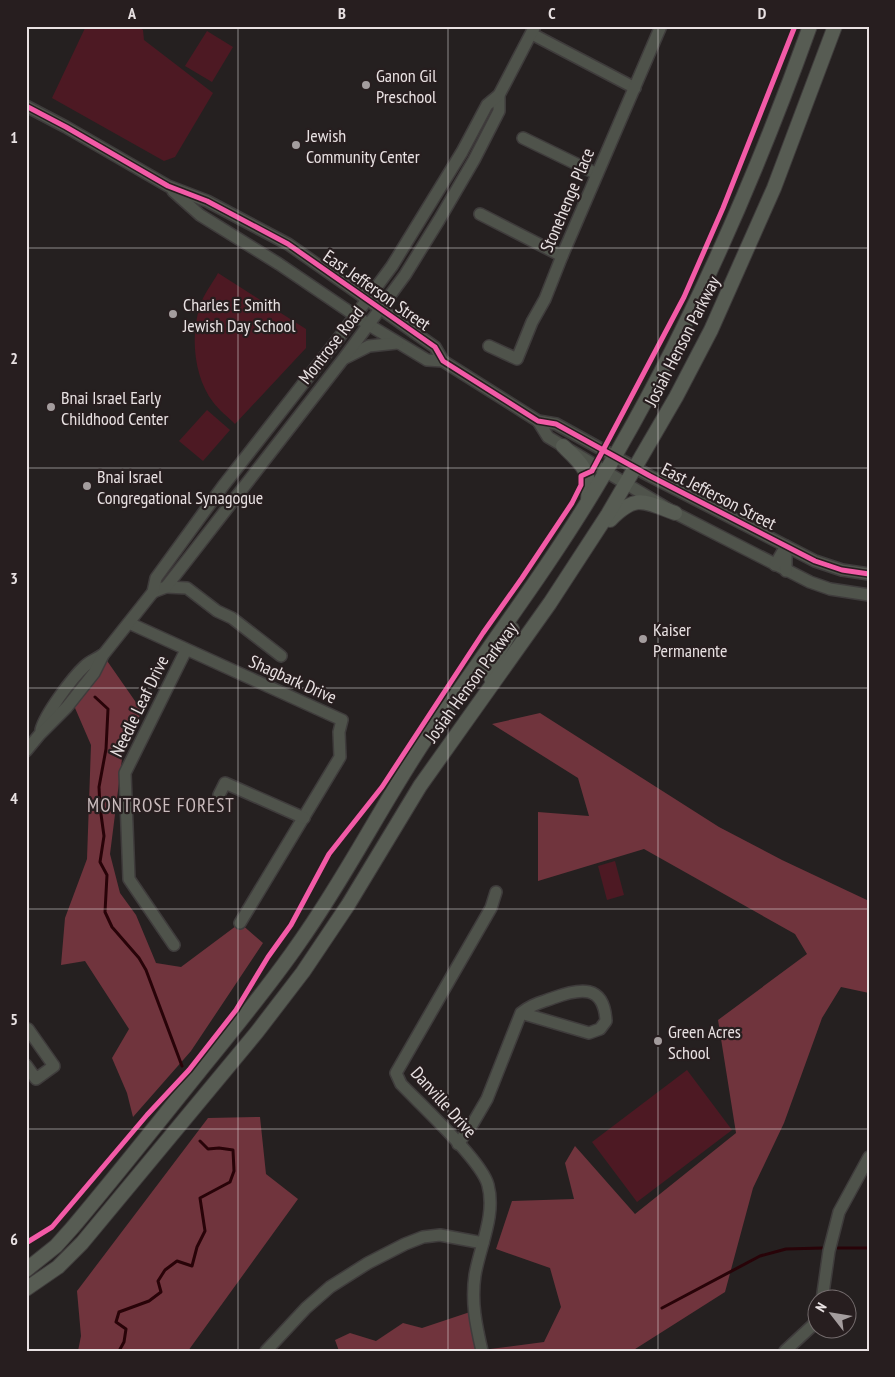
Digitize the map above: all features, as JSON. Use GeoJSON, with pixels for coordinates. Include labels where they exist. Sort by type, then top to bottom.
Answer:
{"type":"FeatureCollection","features":[{"type":"Feature","properties":{"kind":"main road","name":"Josiah Henson Parkway"},"geometry":{"type":"LineString","coordinates":[[26,1270],[56,1246],[73,1227],[227,1038],[283,966],[326,903],[425,740],[527,594],[588,502],[654,388],[711,271],[752,180],[810,26]]}},
{"type":"Feature","properties":{"kind":"main road","name":"Josiah Henson Parkway"},"geometry":{"type":"LineString","coordinates":[[26,1289],[58,1267],[82,1243],[273,1012],[334,927],[420,786],[554,597],[596,532],[676,397],[711,330],[774,188],[835,26]]}},
{"type":"Feature","properties":{"kind":"main road"},"geometry":{"type":"LineString","coordinates":[[563,446],[576,458],[588,475],[588,502]]}},
{"type":"Feature","properties":{"kind":"main road"},"geometry":{"type":"LineString","coordinates":[[596,532],[622,508],[633,503],[648,503],[675,513]]}},
{"type":"Feature","properties":{"kind":"main road"},"geometry":{"type":"LineString","coordinates":[[493,683],[490,671],[492,663],[514,626],[527,594]]}},
{"type":"Feature","properties":{"kind":"street","name":"Stonehenge Place"},"geometry":{"type":"LineString","coordinates":[[489,346],[517,359],[661,26]]}},
{"type":"Feature","properties":{"kind":"street"},"geometry":{"type":"LineString","coordinates":[[533,30],[635,88]]}},
{"type":"Feature","properties":{"kind":"street","name":"Montrose Road"},"geometry":{"type":"LineString","coordinates":[[26,752],[40,734],[72,701],[94,673],[103,655],[153,592],[156,578],[223,486],[392,266],[462,152],[487,105],[499,96],[533,30]]}},
{"type":"Feature","properties":{"kind":"street","name":"Montrose Road"},"geometry":{"type":"LineString","coordinates":[[166,587],[380,310],[420,251],[474,160],[499,111],[499,96]]}},
{"type":"Feature","properties":{"kind":"street","name":"East Jefferson Street"},"geometry":{"type":"LineString","coordinates":[[26,106],[168,186],[208,201],[288,244],[435,347],[443,361],[538,421],[556,424],[635,468],[815,561],[831,567],[869,574]]}},
{"type":"Feature","properties":{"kind":"street"},"geometry":{"type":"LineString","coordinates":[[523,138],[597,174]]}},
{"type":"Feature","properties":{"kind":"street","name":"East Jefferson Street"},"geometry":{"type":"LineString","coordinates":[[168,186],[200,215],[279,264],[397,343],[427,360],[443,361]]}},
{"type":"Feature","properties":{"kind":"street"},"geometry":{"type":"LineString","coordinates":[[480,214],[562,256]]}},
{"type":"Feature","properties":{"kind":"street"},"geometry":{"type":"LineString","coordinates":[[344,358],[369,346],[397,343]]}},
{"type":"Feature","properties":{"kind":"street","name":"East Jefferson Street"},"geometry":{"type":"LineString","coordinates":[[538,421],[548,436],[675,513],[810,582],[830,589],[869,595]]}},
{"type":"Feature","properties":{"kind":"street"},"geometry":{"type":"LineString","coordinates":[[775,565],[786,546]]}},
{"type":"Feature","properties":{"kind":"street"},"geometry":{"type":"LineString","coordinates":[[786,546],[786,571]]}},
{"type":"Feature","properties":{"kind":"street"},"geometry":{"type":"LineString","coordinates":[[184,564],[187,588]]}},
{"type":"Feature","properties":{"kind":"street"},"geometry":{"type":"LineString","coordinates":[[153,592],[166,587],[187,588],[217,611],[232,618],[281,656]]}},
{"type":"Feature","properties":{"kind":"street","name":"Shagbark Drive"},"geometry":{"type":"LineString","coordinates":[[129,623],[342,720],[339,732],[340,757],[240,923]]}},
{"type":"Feature","properties":{"kind":"street","name":"Needle Leaf Drive"},"geometry":{"type":"LineString","coordinates":[[174,945],[129,878],[125,773],[186,650]]}},
{"type":"Feature","properties":{"kind":"street"},"geometry":{"type":"LineString","coordinates":[[219,796],[225,784],[304,818]]}},
{"type":"Feature","properties":{"kind":"street","name":"Danville Drive"},"geometry":{"type":"LineString","coordinates":[[482,1351],[473,1311],[473,1299],[475,1275],[488,1222],[490,1197],[488,1184],[483,1173],[458,1144],[401,1084],[396,1073],[491,908],[496,892]]}},
{"type":"Feature","properties":{"kind":"street"},"geometry":{"type":"LineString","coordinates":[[458,1144],[487,1099],[521,1013],[530,1005],[578,991],[589,992],[599,997],[606,1007],[606,1021],[600,1029],[589,1033],[521,1013]]}},
{"type":"Feature","properties":{"kind":"street"},"geometry":{"type":"LineString","coordinates":[[26,1030],[28,1029],[54,1066],[36,1079],[26,1065]]}},
{"type":"Feature","properties":{"kind":"street"},"geometry":{"type":"LineString","coordinates":[[823,1290],[829,1250],[839,1212],[869,1157]]}},
{"type":"Feature","properties":{"kind":"street"},"geometry":{"type":"LineString","coordinates":[[266,1351],[306,1308],[330,1287],[368,1263],[405,1244],[423,1237],[440,1235],[482,1243]]}},
{"type":"Feature","properties":{"kind":"street"},"geometry":{"type":"LineString","coordinates":[[785,1351],[808,1330]]}},
{"type":"Feature","properties":{"kind":"shaded area"},"geometry":{"type":"Polygon","coordinates":[[[86,26],[136,26],[143,30],[144,40],[213,93],[175,157],[164,161],[52,98],[86,26]]]}},
{"type":"Feature","properties":{"kind":"shaded area"},"geometry":{"type":"Polygon","coordinates":[[[207,31],[233,47],[212,82],[185,66],[207,31]]]}},
{"type":"Feature","properties":{"kind":"shaded area"},"geometry":{"type":"Polygon","coordinates":[[[218,273],[306,329],[306,348],[235,424],[215,405],[207,392],[198,369],[196,356],[195,330],[201,302],[218,273]]]}},
{"type":"Feature","properties":{"kind":"shaded area"},"geometry":{"type":"Polygon","coordinates":[[[207,410],[230,430],[203,461],[179,441],[207,410]]]}},
{"type":"Feature","properties":{"kind":"shaded area"},"geometry":{"type":"Polygon","coordinates":[[[103,655],[142,711],[123,751],[110,854],[120,893],[136,915],[156,963],[181,967],[240,923],[263,943],[191,1051],[133,1117],[127,1093],[112,1058],[129,1029],[85,961],[61,965],[65,918],[87,859],[91,745],[72,701],[103,655]]]}},
{"type":"Feature","properties":{"kind":"shaded area"},"geometry":{"type":"Polygon","coordinates":[[[540,713],[719,827],[782,860],[869,901],[869,993],[841,987],[822,1018],[784,1123],[753,1188],[725,1292],[632,1351],[339,1351],[335,1340],[350,1333],[376,1341],[403,1323],[422,1328],[473,1311],[482,1350],[544,1342],[561,1307],[550,1268],[496,1249],[512,1201],[574,1199],[565,1163],[575,1146],[635,1214],[736,1133],[718,1020],[807,954],[795,934],[644,849],[538,881],[538,812],[589,816],[578,778],[492,724],[540,713]]]}},
{"type":"Feature","properties":{"kind":"shaded area"},"geometry":{"type":"Polygon","coordinates":[[[615,861],[624,895],[607,900],[598,866],[615,861]]]}},
{"type":"Feature","properties":{"kind":"shaded area"},"geometry":{"type":"Polygon","coordinates":[[[687,1070],[732,1130],[637,1202],[592,1142],[687,1070]]]}},
{"type":"Feature","properties":{"kind":"shaded area"},"geometry":{"type":"Polygon","coordinates":[[[260,1117],[266,1174],[298,1199],[188,1351],[78,1351],[81,1336],[77,1291],[208,1118],[260,1117]]]}},
{"type":"Feature","properties":{"kind":"waterway"},"geometry":{"type":"LineString","coordinates":[[95,697],[108,709],[106,749],[99,787],[104,836],[100,862],[107,875],[105,912],[112,927],[139,958],[146,970],[182,1066]]}},
{"type":"Feature","properties":{"kind":"waterway"},"geometry":{"type":"LineString","coordinates":[[119,1351],[124,1342],[126,1329],[116,1322],[119,1312],[149,1301],[161,1292],[158,1281],[165,1270],[177,1261],[192,1266],[197,1247],[205,1231],[200,1198],[230,1182],[234,1171],[233,1150],[208,1149],[200,1141]]}},
{"type":"Feature","properties":{"kind":"waterway"},"geometry":{"type":"LineString","coordinates":[[662,1308],[760,1256],[786,1249],[822,1248]]}},
{"type":"Feature","properties":{"kind":"waterway"},"geometry":{"type":"LineString","coordinates":[[838,1248],[869,1248]]}},
{"type":"Feature","properties":{"kind":"cycle path"},"geometry":{"type":"LineString","coordinates":[[26,1243],[52,1227],[147,1115],[189,1070],[236,1010],[268,957],[291,925],[329,854],[382,787],[483,633],[572,503],[581,485],[581,476],[592,471],[684,297],[723,208],[795,26]]}},
{"type":"Feature","properties":{"kind":"cycle path"},"geometry":{"type":"LineString","coordinates":[[26,106],[168,186],[207,201],[288,244],[435,347],[443,361],[538,421],[556,424],[650,476],[815,561],[842,570],[869,574]]}},
{"type":"Feature","properties":{"kind":"place","name":"Ganon Gil Preschool"},"geometry":{"type":"Point","coordinates":[366,85]}},
{"type":"Feature","properties":{"kind":"place","name":"Jewish Community Center"},"geometry":{"type":"Point","coordinates":[296,145]}},
{"type":"Feature","properties":{"kind":"place","name":"Charles E Smith Jewish Day School"},"geometry":{"type":"Point","coordinates":[173,314]}},
{"type":"Feature","properties":{"kind":"place","name":"Bnai Israel Early Childhood Center"},"geometry":{"type":"Point","coordinates":[51,407]}},
{"type":"Feature","properties":{"kind":"place","name":"Bnai Israel Congregational Synagogue"},"geometry":{"type":"Point","coordinates":[87,486]}},
{"type":"Feature","properties":{"kind":"place","name":"Kaiser Permanente"},"geometry":{"type":"Point","coordinates":[643,639]}},
{"type":"Feature","properties":{"kind":"place","name":"Green Acres School"},"geometry":{"type":"Point","coordinates":[658,1041]}},
{"type":"Feature","properties":{"kind":"district","name":"MONTROSE FOREST"},"geometry":{"type":"Point","coordinates":[161,805]}}]}
